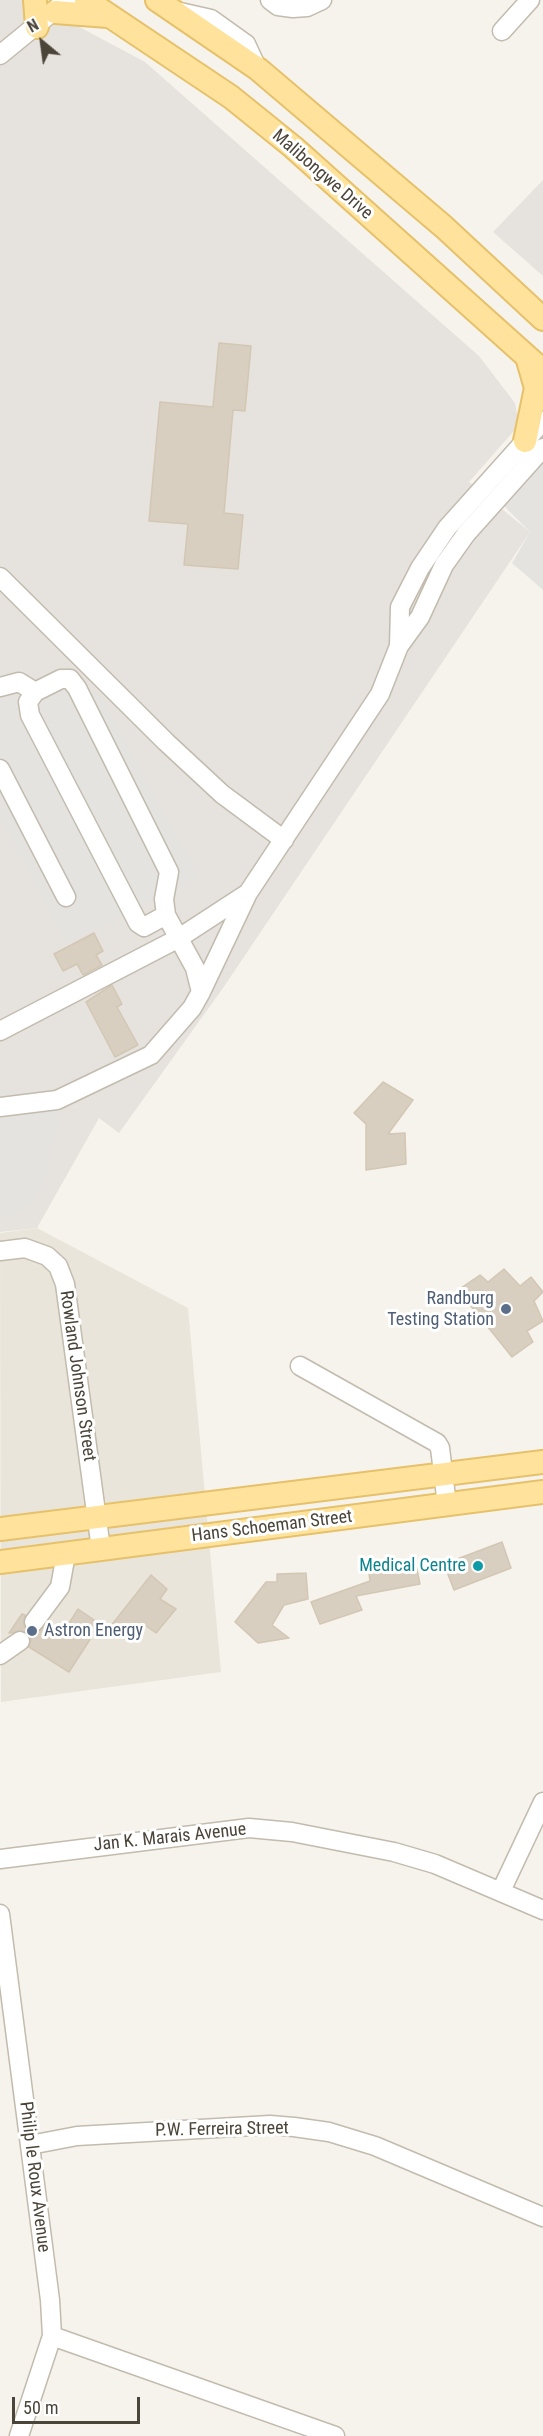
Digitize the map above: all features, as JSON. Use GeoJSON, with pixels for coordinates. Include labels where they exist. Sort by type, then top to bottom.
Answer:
{"type":"FeatureCollection","features":[{"type":"Feature","properties":{"kind":"main road"},"geometry":{"type":"LineString","coordinates":[[35,0],[37,27]]}},
{"type":"Feature","properties":{"kind":"main road","name":"Malibongwe Drive"},"geometry":{"type":"LineString","coordinates":[[86,0],[231,97],[293,147],[535,364]]}},
{"type":"Feature","properties":{"kind":"main road"},"geometry":{"type":"LineString","coordinates":[[157,0],[178,12],[258,69],[444,226],[543,319]]}},
{"type":"Feature","properties":{"kind":"main road"},"geometry":{"type":"LineString","coordinates":[[61,6],[113,17]]}},
{"type":"Feature","properties":{"kind":"main road"},"geometry":{"type":"LineString","coordinates":[[534,445],[535,364]]}},
{"type":"Feature","properties":{"kind":"main road","name":"Hans Schoeman Street"},"geometry":{"type":"LineString","coordinates":[[0,1529],[543,1462]]}},
{"type":"Feature","properties":{"kind":"main road","name":"Hans Schoeman Street"},"geometry":{"type":"LineString","coordinates":[[0,1562],[543,1492]]}},
{"type":"Feature","properties":{"kind":"street"},"geometry":{"type":"LineString","coordinates":[[277,2],[307,7],[321,0]]}},
{"type":"Feature","properties":{"kind":"street"},"geometry":{"type":"LineString","coordinates":[[502,31],[530,0]]}},
{"type":"Feature","properties":{"kind":"street"},"geometry":{"type":"LineString","coordinates":[[0,55],[61,6]]}},
{"type":"Feature","properties":{"kind":"street"},"geometry":{"type":"LineString","coordinates":[[0,1107],[57,1100],[151,1054],[192,1008],[248,893],[380,694],[399,646],[400,607],[420,568],[447,528],[534,445],[543,421]]}},
{"type":"Feature","properties":{"kind":"street"},"geometry":{"type":"LineString","coordinates":[[0,577],[166,742],[222,794],[284,840]]}},
{"type":"Feature","properties":{"kind":"street"},"geometry":{"type":"LineString","coordinates":[[166,915],[144,927],[138,923],[30,715],[28,702],[35,692],[61,679],[70,679],[77,688],[169,872],[164,898],[166,915],[195,968],[201,992]]}},
{"type":"Feature","properties":{"kind":"street"},"geometry":{"type":"LineString","coordinates":[[0,687],[19,682],[35,692]]}},
{"type":"Feature","properties":{"kind":"street"},"geometry":{"type":"LineString","coordinates":[[0,769],[66,897]]}},
{"type":"Feature","properties":{"kind":"street"},"geometry":{"type":"LineString","coordinates":[[0,1031],[179,938],[248,893]]}},
{"type":"Feature","properties":{"kind":"street","name":"Rowland Johnson Street"},"geometry":{"type":"LineString","coordinates":[[0,1251],[25,1248],[47,1256],[58,1266],[65,1284],[101,1549]]}},
{"type":"Feature","properties":{"kind":"street"},"geometry":{"type":"LineString","coordinates":[[300,1365],[431,1439],[440,1448],[447,1505]]}},
{"type":"Feature","properties":{"kind":"street"},"geometry":{"type":"LineString","coordinates":[[34,1622],[60,1587],[66,1554]]}},
{"type":"Feature","properties":{"kind":"street"},"geometry":{"type":"LineString","coordinates":[[0,1655],[20,1641]]}},
{"type":"Feature","properties":{"kind":"street"},"geometry":{"type":"LineString","coordinates":[[501,1891],[543,1802]]}},
{"type":"Feature","properties":{"kind":"street","name":"Jan K. Marais Avenue"},"geometry":{"type":"LineString","coordinates":[[0,1859],[249,1828],[292,1832],[394,1852],[435,1864],[543,1910]]}},
{"type":"Feature","properties":{"kind":"street","name":"Philip le Roux Avenue"},"geometry":{"type":"LineString","coordinates":[[0,1914],[52,2336],[19,2436]]}},
{"type":"Feature","properties":{"kind":"street","name":"P.W. Ferreira Street"},"geometry":{"type":"LineString","coordinates":[[30,2145],[77,2136],[270,2125],[294,2127],[329,2132],[375,2146],[543,2217]]}},
{"type":"Feature","properties":{"kind":"street"},"geometry":{"type":"LineString","coordinates":[[52,2336],[335,2436]]}},
{"type":"Feature","properties":{"kind":"shaded area"},"geometry":{"type":"Polygon","coordinates":[[[0,0],[29,0],[145,62],[479,356],[515,403],[519,425],[469,482],[530,532],[223,988],[119,1133],[99,1118],[37,1228],[0,1232],[0,0]]]}},
{"type":"Feature","properties":{"kind":"shaded area"},"geometry":{"type":"Polygon","coordinates":[[[543,180],[543,276],[493,232],[543,180]]]}},
{"type":"Feature","properties":{"kind":"shaded area"},"geometry":{"type":"Polygon","coordinates":[[[543,461],[543,590],[512,563],[530,532],[503,505],[543,461]]]}},
{"type":"Feature","properties":{"kind":"shaded area"},"geometry":{"type":"Polygon","coordinates":[[[60,671],[77,678],[102,699],[200,877],[66,944],[0,819],[0,683],[18,673],[37,681],[60,671]]]}},
{"type":"Feature","properties":{"kind":"shaded area"},"geometry":{"type":"Polygon","coordinates":[[[62,1106],[44,1185],[35,1198],[16,1214],[0,1217],[0,1115],[62,1106]]]}},
{"type":"Feature","properties":{"kind":"shaded area"},"geometry":{"type":"Polygon","coordinates":[[[37,1228],[188,1308],[221,1672],[1,1702],[0,1233],[37,1228]]]}},
{"type":"Feature","properties":{"kind":"building"},"geometry":{"type":"Polygon","coordinates":[[[219,343],[251,346],[245,411],[233,410],[224,513],[243,515],[238,569],[184,565],[188,524],[149,521],[160,402],[213,407],[219,343]]]}},
{"type":"Feature","properties":{"kind":"building"},"geometry":{"type":"Polygon","coordinates":[[[94,933],[103,951],[96,955],[102,965],[83,975],[77,964],[63,971],[54,954],[94,933]]]}},
{"type":"Feature","properties":{"kind":"building"},"geometry":{"type":"Polygon","coordinates":[[[112,985],[122,1004],[117,1007],[138,1045],[115,1057],[86,1002],[112,985]]]}},
{"type":"Feature","properties":{"kind":"building"},"geometry":{"type":"Polygon","coordinates":[[[383,1082],[413,1100],[388,1134],[405,1133],[406,1164],[366,1170],[366,1124],[354,1113],[383,1082]]]}},
{"type":"Feature","properties":{"kind":"building","name":"Randburg Testing Station"},"geometry":{"type":"Polygon","coordinates":[[[504,1269],[520,1286],[531,1277],[543,1292],[534,1301],[543,1321],[527,1331],[533,1342],[512,1357],[458,1290],[480,1275],[488,1282],[504,1269]]]}},
{"type":"Feature","properties":{"kind":"building","name":"Medical Centre"},"geometry":{"type":"Polygon","coordinates":[[[502,1542],[511,1568],[454,1590],[444,1564],[502,1542]]]}},
{"type":"Feature","properties":{"kind":"building"},"geometry":{"type":"Polygon","coordinates":[[[415,1560],[420,1584],[356,1596],[362,1610],[320,1624],[311,1602],[370,1581],[368,1566],[415,1560]]]}},
{"type":"Feature","properties":{"kind":"building"},"geometry":{"type":"Polygon","coordinates":[[[306,1573],[308,1599],[284,1605],[272,1625],[289,1638],[258,1643],[235,1622],[266,1582],[277,1582],[277,1574],[306,1573]]]}},
{"type":"Feature","properties":{"kind":"building"},"geometry":{"type":"Polygon","coordinates":[[[151,1575],[167,1589],[160,1599],[176,1609],[156,1633],[143,1624],[129,1642],[110,1627],[151,1575]]]}},
{"type":"Feature","properties":{"kind":"building"},"geometry":{"type":"Polygon","coordinates":[[[78,1609],[100,1624],[69,1672],[29,1647],[31,1639],[25,1631],[9,1633],[22,1614],[25,1615],[24,1626],[28,1631],[38,1632],[43,1628],[59,1639],[78,1609]]]}},
{"type":"Feature","properties":{"kind":"place","name":"Randburg Testing Station"},"geometry":{"type":"Point","coordinates":[506,1309]}},
{"type":"Feature","properties":{"kind":"place","name":"Medical Centre"},"geometry":{"type":"Point","coordinates":[478,1566]}},
{"type":"Feature","properties":{"kind":"place","name":"Astron Energy"},"geometry":{"type":"Point","coordinates":[32,1631]}}]}
